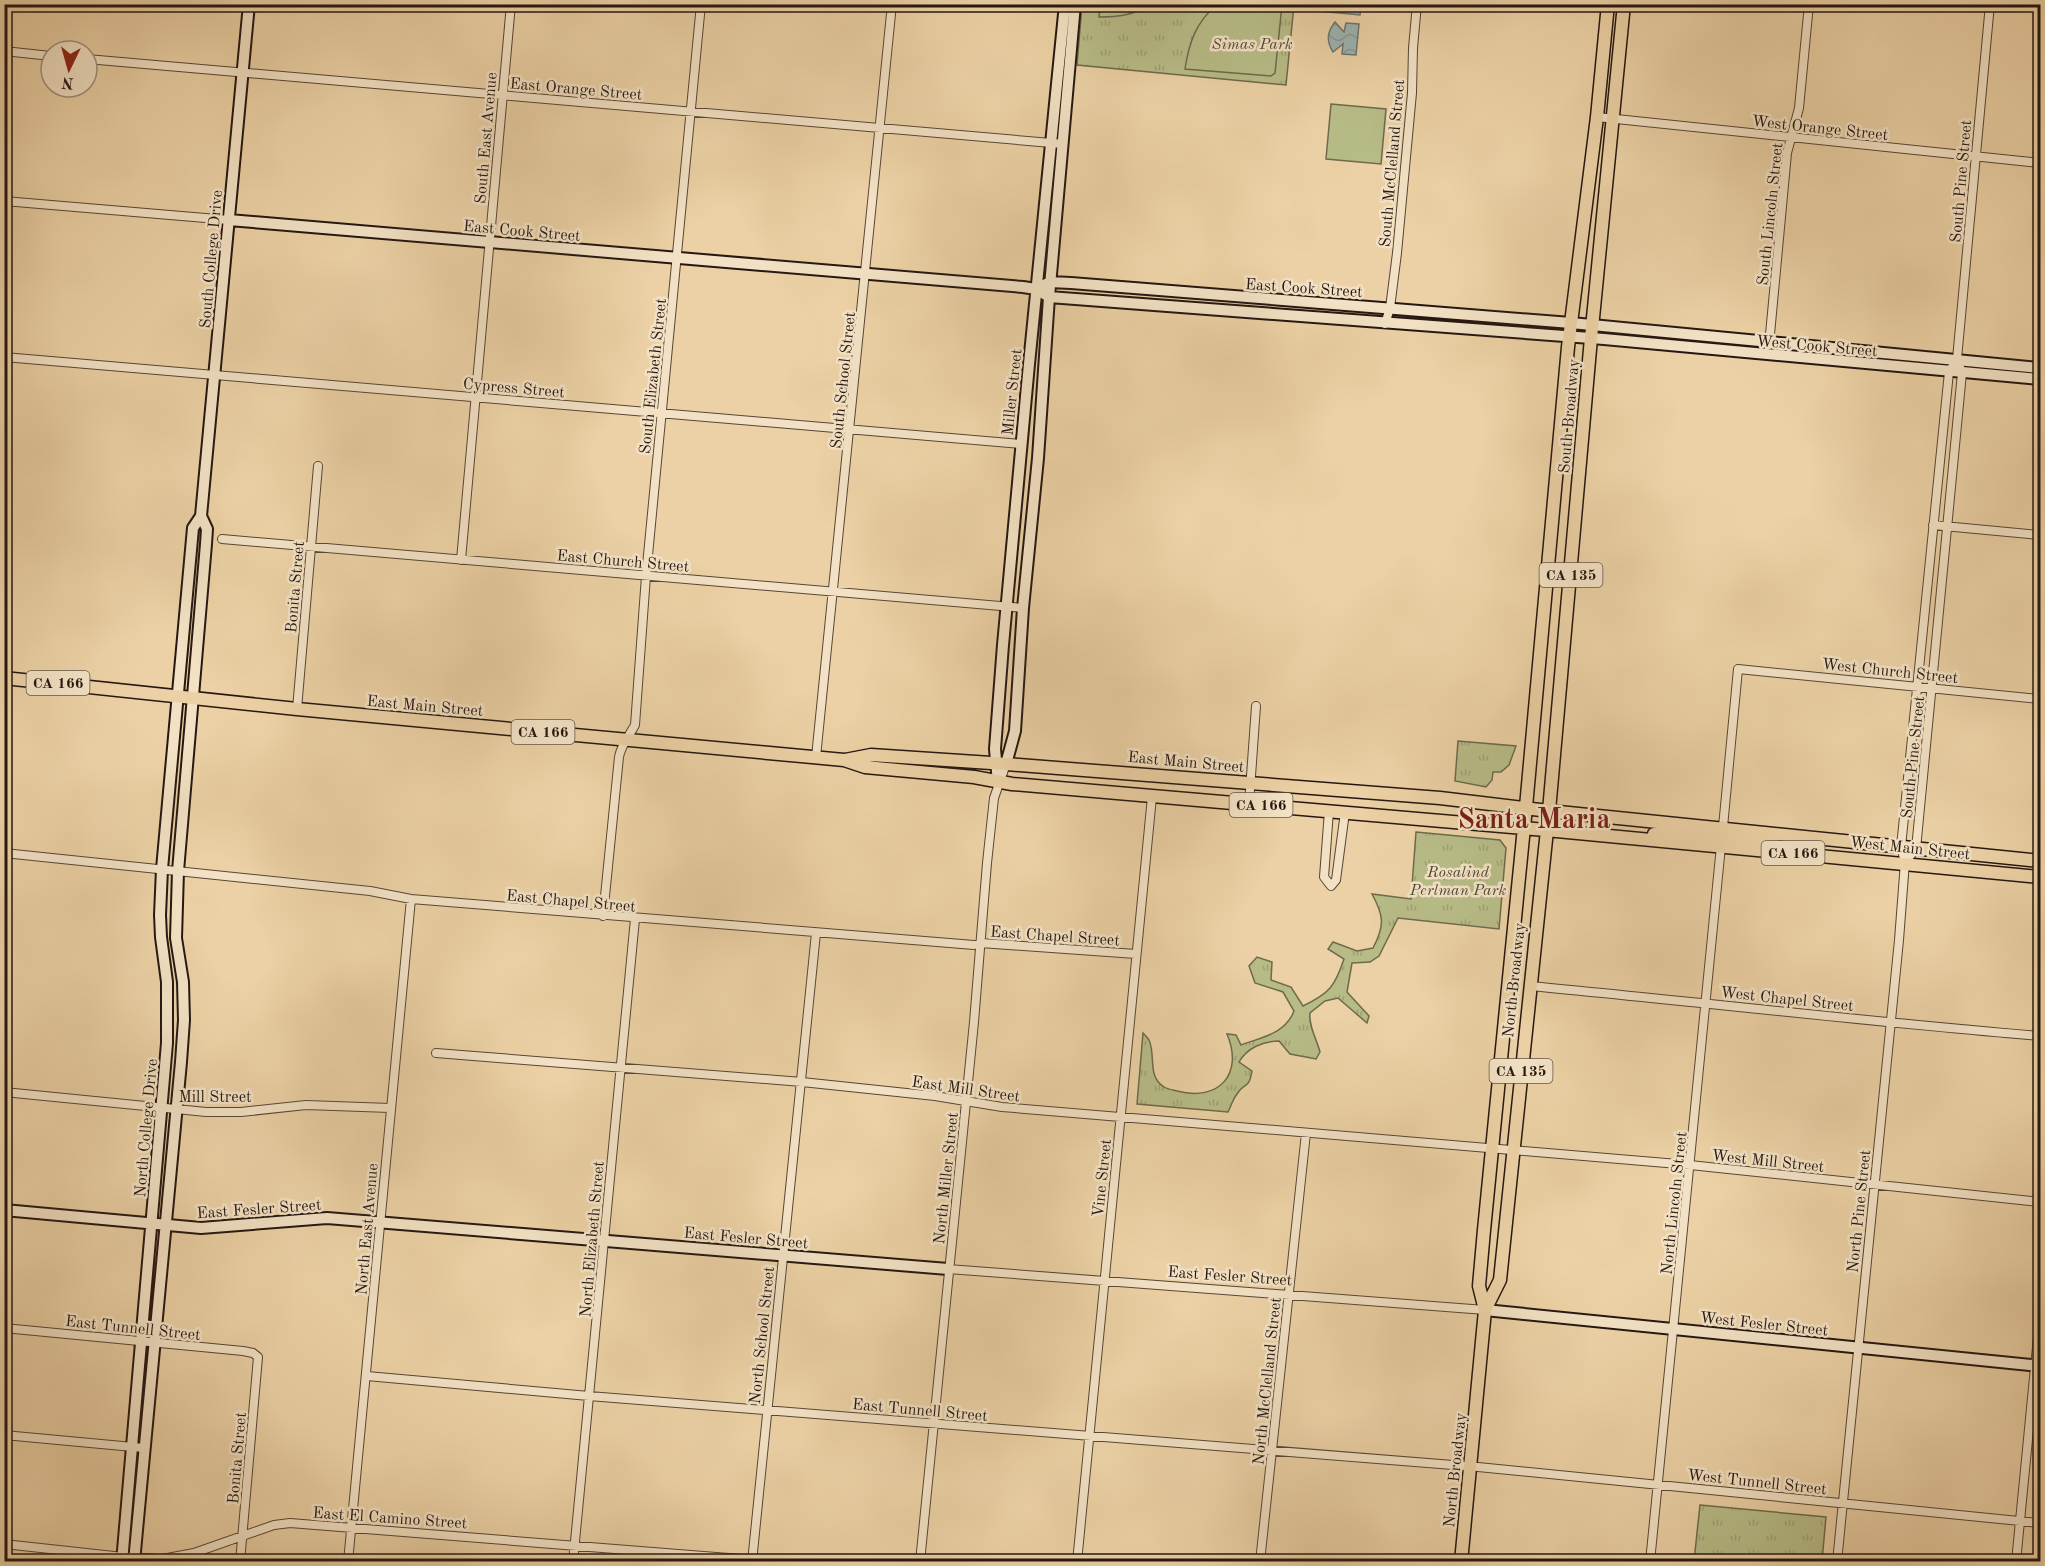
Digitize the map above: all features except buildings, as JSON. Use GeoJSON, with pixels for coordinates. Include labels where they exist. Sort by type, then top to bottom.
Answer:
{"type":"FeatureCollection","features":[{"type":"Feature","properties":{"kind":"main road","name":"South Broadway"},"geometry":{"type":"LineString","coordinates":[[1524,828],[1569,336],[1597,117],[1608,4]]}},
{"type":"Feature","properties":{"kind":"main road","name":"South Broadway"},"geometry":{"type":"LineString","coordinates":[[1546,830],[1624,4]]}},
{"type":"Feature","properties":{"kind":"main road","name":"East Main Street"},"geometry":{"type":"LineString","coordinates":[[4,678],[624,743],[816,757],[844,760],[865,767],[974,777],[998,783],[1524,828]]}},
{"type":"Feature","properties":{"kind":"main road","name":"East Main Street"},"geometry":{"type":"LineString","coordinates":[[844,760],[871,755],[1440,798],[1526,807]]}},
{"type":"Feature","properties":{"kind":"main road","name":"West Main Street"},"geometry":{"type":"LineString","coordinates":[[1526,807],[2040,861]]}},
{"type":"Feature","properties":{"kind":"main road"},"geometry":{"type":"LineString","coordinates":[[1626,838],[1653,834],[1714,836],[1720,833],[1723,827]]}},
{"type":"Feature","properties":{"kind":"main road","name":"West Main Street"},"geometry":{"type":"LineString","coordinates":[[1524,828],[1905,862],[2040,877]]}},
{"type":"Feature","properties":{"kind":"main road","name":"North Broadway"},"geometry":{"type":"LineString","coordinates":[[1461,1562],[1485,1310],[1479,1286],[1524,828]]}},
{"type":"Feature","properties":{"kind":"main road","name":"North Broadway"},"geometry":{"type":"LineString","coordinates":[[1485,1310],[1500,1280],[1546,830]]}},
{"type":"Feature","properties":{"kind":"main road"},"geometry":{"type":"LineString","coordinates":[[1721,846],[1723,841],[1732,838],[1787,841],[1813,838]]}},
{"type":"Feature","properties":{"kind":"street","name":"South College Drive"},"geometry":{"type":"LineString","coordinates":[[179,697],[193,528],[201,516],[249,4]]}},
{"type":"Feature","properties":{"kind":"street","name":"South East Avenue"},"geometry":{"type":"LineString","coordinates":[[461,560],[511,4]]}},
{"type":"Feature","properties":{"kind":"street","name":"South Elizabeth Street"},"geometry":{"type":"LineString","coordinates":[[624,743],[635,725],[646,576],[701,4]]}},
{"type":"Feature","properties":{"kind":"street","name":"South School Street"},"geometry":{"type":"LineString","coordinates":[[816,757],[892,4]]}},
{"type":"Feature","properties":{"kind":"street","name":"Miller Street"},"geometry":{"type":"LineString","coordinates":[[998,783],[1001,764],[1007,607],[1021,444],[1065,4]]}},
{"type":"Feature","properties":{"kind":"street","name":"Miller Street"},"geometry":{"type":"LineString","coordinates":[[1001,764],[1015,731],[1050,282],[1076,4]]}},
{"type":"Feature","properties":{"kind":"street","name":"South McClelland Street"},"geometry":{"type":"LineString","coordinates":[[1385,324],[1397,254],[1412,93],[1417,4]]}},
{"type":"Feature","properties":{"kind":"street","name":"South Lincoln Street"},"geometry":{"type":"LineString","coordinates":[[1768,355],[1790,138],[1799,108],[1809,4]]}},
{"type":"Feature","properties":{"kind":"street","name":"South Pine Street"},"geometry":{"type":"LineString","coordinates":[[1916,849],[1962,373],[1958,359],[1990,4]]}},
{"type":"Feature","properties":{"kind":"street"},"geometry":{"type":"LineString","coordinates":[[4,51],[39,55]]}},
{"type":"Feature","properties":{"kind":"street","name":"East Orange Street"},"geometry":{"type":"LineString","coordinates":[[99,60],[1063,144]]}},
{"type":"Feature","properties":{"kind":"street","name":"West Orange Street"},"geometry":{"type":"LineString","coordinates":[[1597,117],[2040,163]]}},
{"type":"Feature","properties":{"kind":"street","name":"East Cook Street"},"geometry":{"type":"LineString","coordinates":[[4,201],[1036,289],[1049,297],[1569,336],[1592,332]]}},
{"type":"Feature","properties":{"kind":"street","name":"East Cook Street"},"geometry":{"type":"LineString","coordinates":[[1050,282],[1571,323],[1592,332]]}},
{"type":"Feature","properties":{"kind":"street"},"geometry":{"type":"LineString","coordinates":[[1036,289],[1050,282]]}},
{"type":"Feature","properties":{"kind":"street"},"geometry":{"type":"LineString","coordinates":[[1213,310],[1214,295]]}},
{"type":"Feature","properties":{"kind":"street","name":"West Cook Street"},"geometry":{"type":"LineString","coordinates":[[1592,332],[1770,341],[2040,368]]}},
{"type":"Feature","properties":{"kind":"street","name":"West Cook Street"},"geometry":{"type":"LineString","coordinates":[[1592,332],[1768,355],[2040,380]]}},
{"type":"Feature","properties":{"kind":"street","name":"Cypress Street"},"geometry":{"type":"LineString","coordinates":[[4,357],[1021,444]]}},
{"type":"Feature","properties":{"kind":"street","name":"South Pine Street"},"geometry":{"type":"LineString","coordinates":[[1905,862],[1900,847],[1949,372],[1958,359]]}},
{"type":"Feature","properties":{"kind":"street","name":"Bonita Street"},"geometry":{"type":"LineString","coordinates":[[297,709],[318,466]]}},
{"type":"Feature","properties":{"kind":"street","name":"South College Drive"},"geometry":{"type":"LineString","coordinates":[[192,698],[207,529],[201,516]]}},
{"type":"Feature","properties":{"kind":"street"},"geometry":{"type":"LineString","coordinates":[[1933,525],[2040,535]]}},
{"type":"Feature","properties":{"kind":"street","name":"East Church Street"},"geometry":{"type":"LineString","coordinates":[[222,539],[1023,608]]}},
{"type":"Feature","properties":{"kind":"street","name":"West Church Street"},"geometry":{"type":"LineString","coordinates":[[1723,827],[1738,669],[2040,699]]}},
{"type":"Feature","properties":{"kind":"street","name":"North College Drive"},"geometry":{"type":"LineString","coordinates":[[139,1448],[141,1342],[168,1043],[167,982],[161,938],[162,869],[179,697]]}},
{"type":"Feature","properties":{"kind":"street","name":"North College Drive"},"geometry":{"type":"LineString","coordinates":[[128,1560],[139,1448],[154,1343],[184,1020],[183,982],[177,938],[178,871],[192,698]]}},
{"type":"Feature","properties":{"kind":"street"},"geometry":{"type":"LineString","coordinates":[[1249,804],[1256,706]]}},
{"type":"Feature","properties":{"kind":"street"},"geometry":{"type":"LineString","coordinates":[[603,916],[624,743]]}},
{"type":"Feature","properties":{"kind":"street","name":"North Miller Street"},"geometry":{"type":"LineString","coordinates":[[920,1562],[948,1269],[967,1101],[987,863],[994,798],[998,783]]}},
{"type":"Feature","properties":{"kind":"street","name":"Vine Street"},"geometry":{"type":"LineString","coordinates":[[1077,1562],[1152,796]]}},
{"type":"Feature","properties":{"kind":"street"},"geometry":{"type":"LineString","coordinates":[[1329,811],[1324,878],[1331,886],[1336,880],[1345,812]]}},
{"type":"Feature","properties":{"kind":"street","name":"North Lincoln Street"},"geometry":{"type":"LineString","coordinates":[[1650,1562],[1721,846]]}},
{"type":"Feature","properties":{"kind":"street"},"geometry":{"type":"LineString","coordinates":[[1905,862],[1916,849]]}},
{"type":"Feature","properties":{"kind":"street","name":"East Chapel Street"},"geometry":{"type":"LineString","coordinates":[[4,852],[370,891],[411,899],[974,945],[1137,954]]}},
{"type":"Feature","properties":{"kind":"street","name":"North Pine Street"},"geometry":{"type":"LineString","coordinates":[[1837,1562],[1905,862]]}},
{"type":"Feature","properties":{"kind":"street","name":"North East Avenue"},"geometry":{"type":"LineString","coordinates":[[348,1562],[411,899]]}},
{"type":"Feature","properties":{"kind":"street","name":"North Elizabeth Street"},"geometry":{"type":"LineString","coordinates":[[573,1562],[635,919]]}},
{"type":"Feature","properties":{"kind":"street","name":"North School Street"},"geometry":{"type":"LineString","coordinates":[[752,1560],[816,933]]}},
{"type":"Feature","properties":{"kind":"street","name":"West Chapel Street"},"geometry":{"type":"LineString","coordinates":[[1530,986],[2040,1036]]}},
{"type":"Feature","properties":{"kind":"street","name":"East Mill Street"},"geometry":{"type":"LineString","coordinates":[[436,1053],[802,1082],[1120,1119],[1492,1147]]}},
{"type":"Feature","properties":{"kind":"street","name":"Mill Street"},"geometry":{"type":"LineString","coordinates":[[4,1092],[175,1110],[241,1112],[334,1104],[390,1108]]}},
{"type":"Feature","properties":{"kind":"street","name":"North McClelland Street"},"geometry":{"type":"LineString","coordinates":[[1260,1562],[1306,1133]]}},
{"type":"Feature","properties":{"kind":"street","name":"West Mill Street"},"geometry":{"type":"LineString","coordinates":[[1492,1147],[1690,1165],[2040,1202]]}},
{"type":"Feature","properties":{"kind":"street","name":"East Fesler Street"},"geometry":{"type":"LineString","coordinates":[[4,1210],[201,1228],[327,1218],[380,1221],[948,1269],[1485,1310]]}},
{"type":"Feature","properties":{"kind":"street","name":"West Fesler Street"},"geometry":{"type":"LineString","coordinates":[[1485,1310],[2038,1366]]}},
{"type":"Feature","properties":{"kind":"street"},"geometry":{"type":"LineString","coordinates":[[2016,1562],[2038,1366],[2040,1316]]}},
{"type":"Feature","properties":{"kind":"street","name":"East Tunnell Street"},"geometry":{"type":"LineString","coordinates":[[4,1328],[243,1351],[253,1353],[258,1357]]}},
{"type":"Feature","properties":{"kind":"street","name":"Bonita Street"},"geometry":{"type":"LineString","coordinates":[[240,1562],[258,1357]]}},
{"type":"Feature","properties":{"kind":"street","name":"East Tunnell Street"},"geometry":{"type":"LineString","coordinates":[[367,1376],[1470,1467]]}},
{"type":"Feature","properties":{"kind":"street"},"geometry":{"type":"LineString","coordinates":[[4,1435],[139,1448]]}},
{"type":"Feature","properties":{"kind":"street","name":"West Tunnell Street"},"geometry":{"type":"LineString","coordinates":[[1470,1467],[2040,1523]]}},
{"type":"Feature","properties":{"kind":"street","name":"East El Camino Street"},"geometry":{"type":"LineString","coordinates":[[4,1544],[128,1560],[162,1559],[194,1553],[274,1525],[290,1523],[778,1562]]}},
{"type":"Feature","properties":{"kind":"green space"},"geometry":{"type":"Polygon","coordinates":[[[1100,4],[1150,5],[1126,15],[1099,17],[1100,4]]]}},
{"type":"Feature","properties":{"kind":"green space","name":"Simas Park"},"geometry":{"type":"Polygon","coordinates":[[[1082,5],[1294,5],[1286,85],[1077,65],[1082,5]]]}},
{"type":"Feature","properties":{"kind":"green space"},"geometry":{"type":"Polygon","coordinates":[[[1216,5],[1282,5],[1275,73],[1271,76],[1185,69],[1194,34],[1203,19],[1216,5]]]}},
{"type":"Feature","properties":{"kind":"green space"},"geometry":{"type":"Polygon","coordinates":[[[1331,104],[1386,109],[1381,164],[1326,159],[1331,104]]]}},
{"type":"Feature","properties":{"kind":"green space"},"geometry":{"type":"Polygon","coordinates":[[[1458,741],[1516,746],[1509,765],[1501,772],[1493,772],[1492,780],[1486,787],[1455,781],[1458,741]]]}},
{"type":"Feature","properties":{"kind":"green space","name":"Rosalind Perlman Park"},"geometry":{"type":"Polygon","coordinates":[[[1416,832],[1500,840],[1506,848],[1499,929],[1398,918],[1379,956],[1370,962],[1352,963],[1347,992],[1369,1016],[1367,1023],[1338,998],[1325,1001],[1310,1013],[1311,1027],[1320,1052],[1316,1059],[1290,1054],[1279,1041],[1267,1042],[1251,1049],[1239,1062],[1252,1071],[1249,1081],[1240,1090],[1228,1112],[1137,1104],[1143,1033],[1151,1046],[1155,1078],[1159,1083],[1165,1088],[1177,1091],[1205,1092],[1224,1082],[1230,1073],[1231,1048],[1227,1034],[1236,1035],[1241,1045],[1272,1034],[1290,1019],[1294,1011],[1283,992],[1255,983],[1249,966],[1257,957],[1272,962],[1271,980],[1291,987],[1303,1006],[1325,993],[1338,976],[1344,959],[1328,949],[1333,942],[1357,951],[1373,948],[1380,933],[1382,921],[1372,894],[1411,899],[1416,832]]]}},
{"type":"Feature","properties":{"kind":"green space"},"geometry":{"type":"Polygon","coordinates":[[[1700,1505],[1826,1517],[1822,1561],[1694,1561],[1700,1505]]]}},
{"type":"Feature","properties":{"kind":"water"},"geometry":{"type":"Polygon","coordinates":[[[1319,5],[1361,5],[1360,15],[1318,11],[1319,5]]]}},
{"type":"Feature","properties":{"kind":"water"},"geometry":{"type":"Polygon","coordinates":[[[1335,22],[1344,32],[1346,23],[1359,24],[1356,55],[1342,54],[1343,44],[1333,52],[1328,37],[1335,22]]]}},
{"type":"Feature","properties":{"kind":"district","name":"Santa Maria"},"geometry":{"type":"Point","coordinates":[1534,818]}}]}
